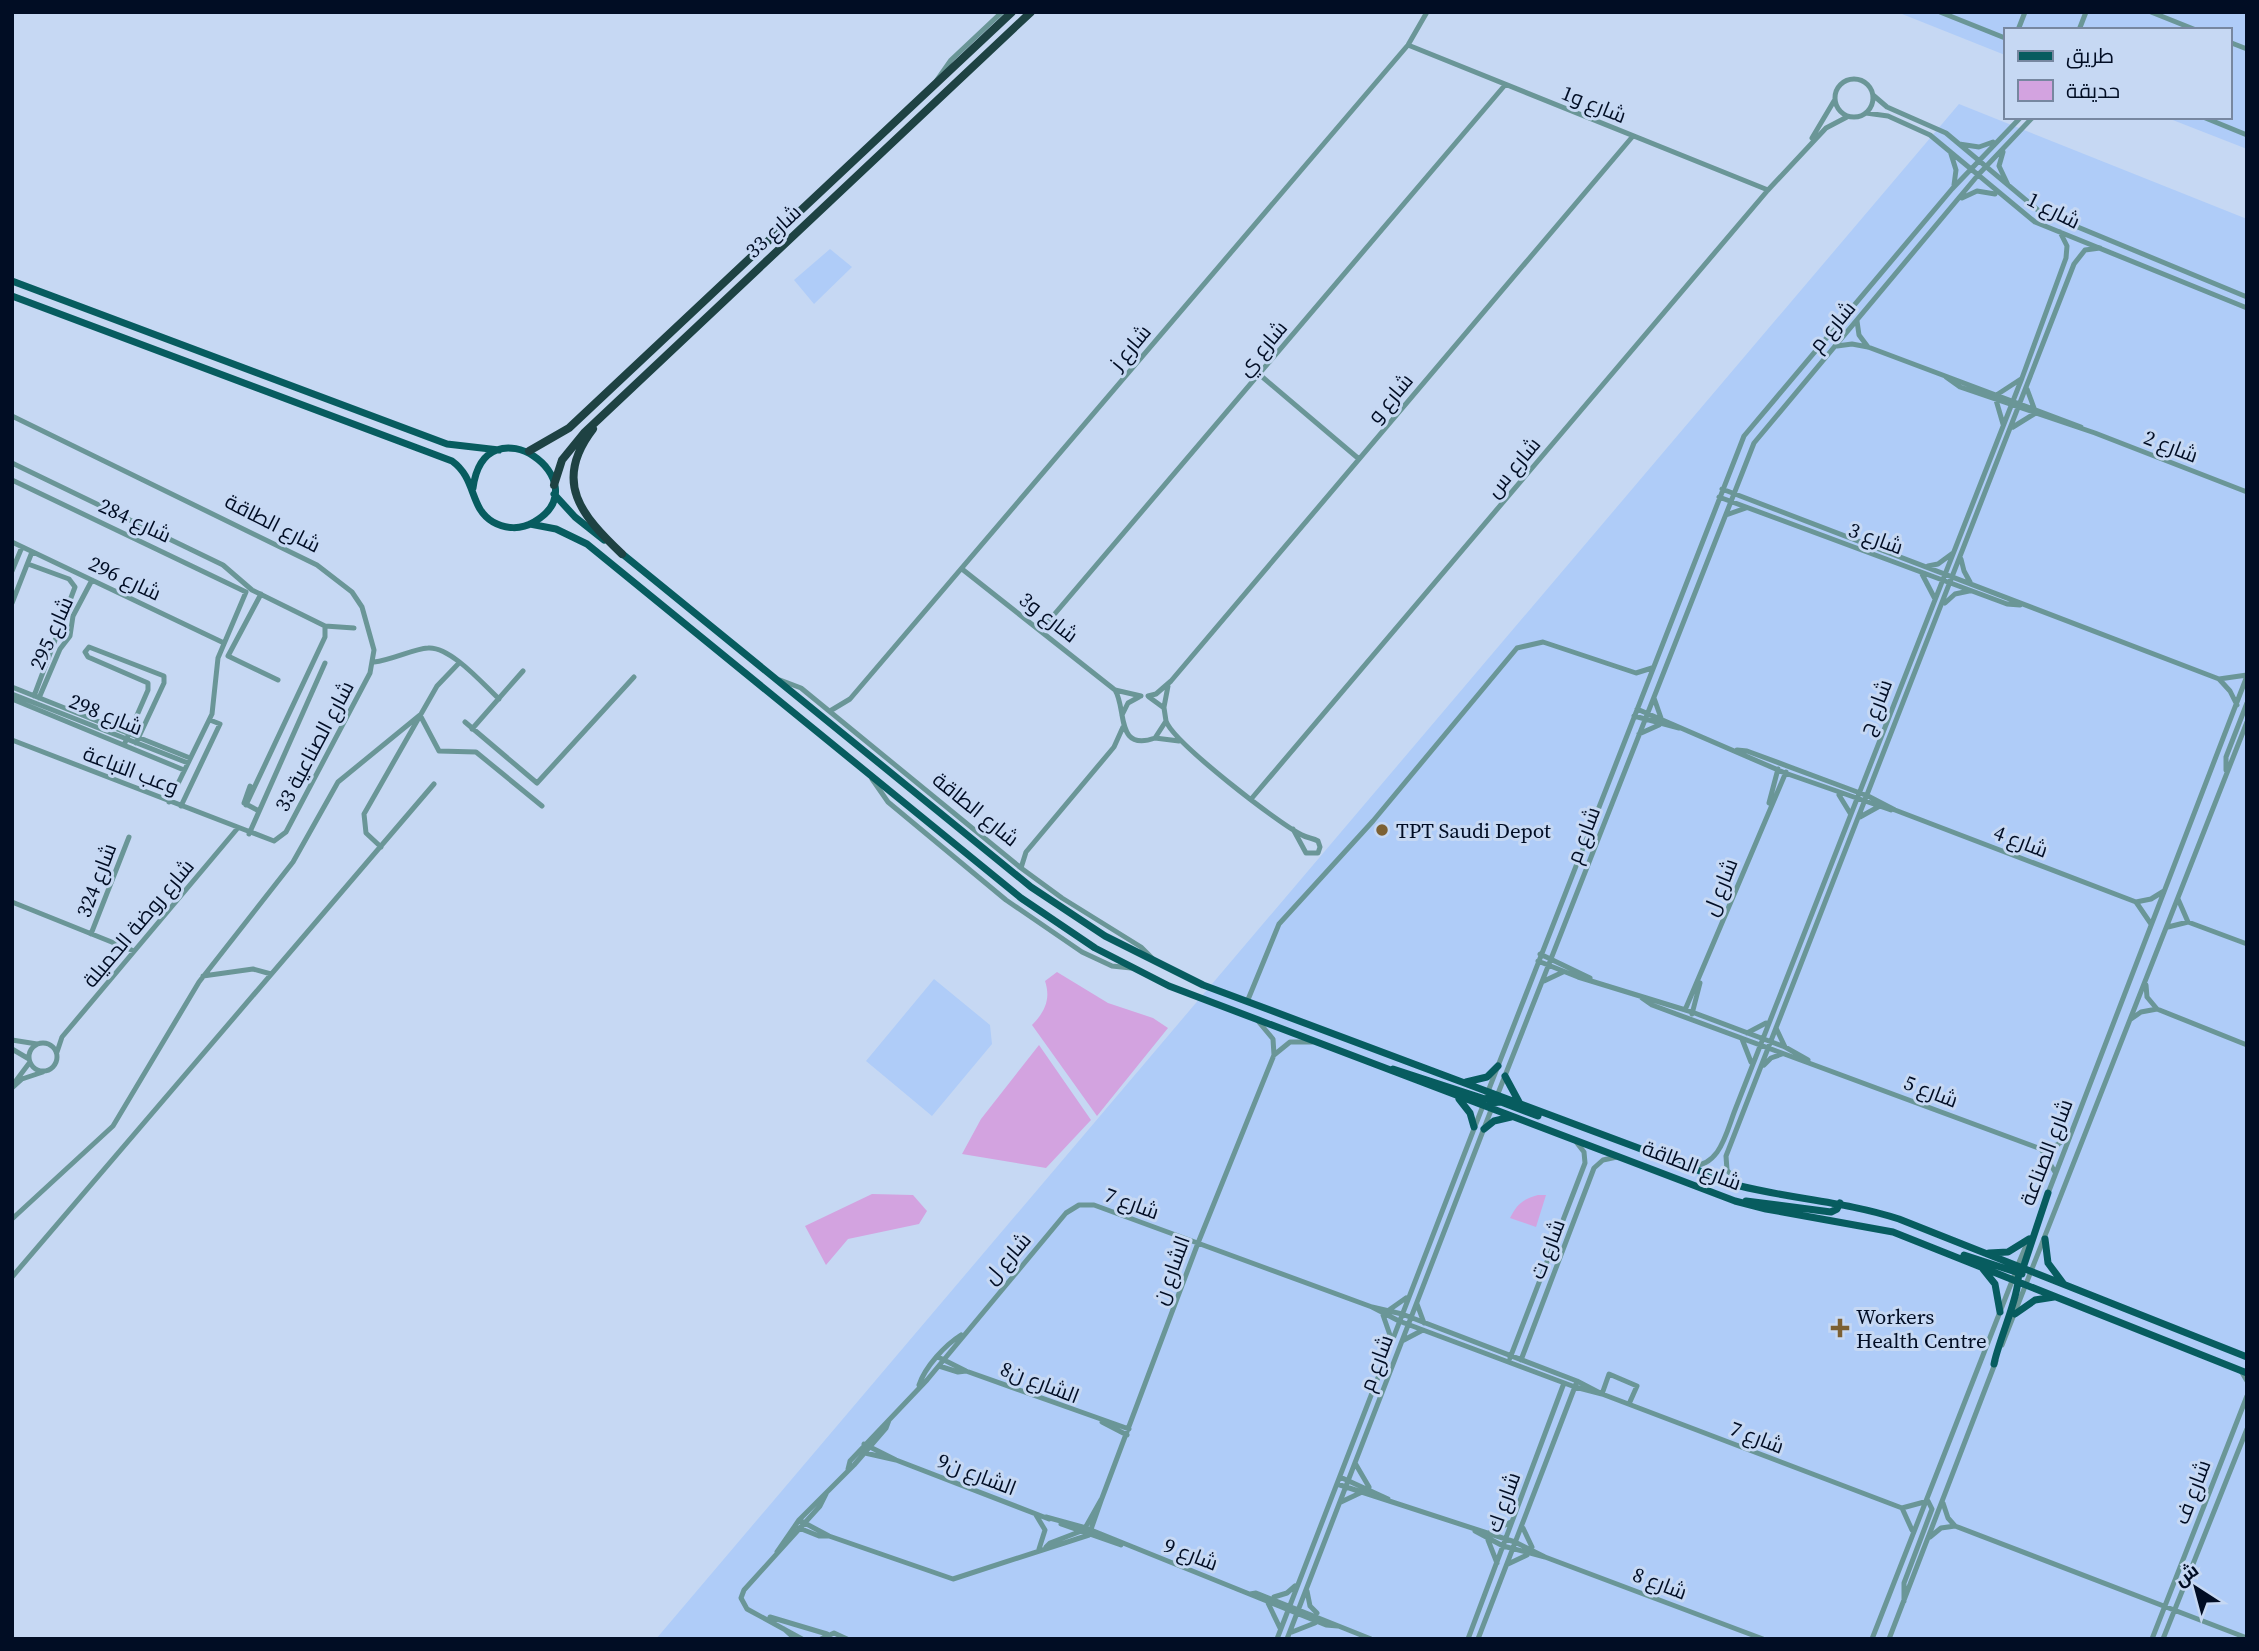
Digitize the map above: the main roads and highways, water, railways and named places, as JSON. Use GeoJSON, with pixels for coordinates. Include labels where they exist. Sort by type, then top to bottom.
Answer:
{"type":"FeatureCollection","features":[{"type":"Feature","properties":{"kind":"highway","name":"شارع 33"},"geometry":{"type":"LineString","coordinates":[[529,450],[569,428],[1012,12]]}},
{"type":"Feature","properties":{"kind":"highway","name":"شارع 33"},"geometry":{"type":"LineString","coordinates":[[554,489],[572,446],[1031,12]]}},
{"type":"Feature","properties":{"kind":"highway"},"geometry":{"type":"LineString","coordinates":[[610,409],[579,451],[574,486],[585,516],[622,554]]}},
{"type":"Feature","properties":{"kind":"main road"},"geometry":{"type":"LineString","coordinates":[[12,281],[447,444],[499,450],[514,447],[529,450],[549,468],[554,489],[543,515],[530,524],[510,528],[492,521],[478,507],[473,488],[459,467],[443,457],[12,296]]}},
{"type":"Feature","properties":{"kind":"main road"},"geometry":{"type":"LineString","coordinates":[[473,488],[484,461],[499,450]]}},
{"type":"Feature","properties":{"kind":"main road","name":"شارع الطاقة"},"geometry":{"type":"LineString","coordinates":[[554,489],[575,517],[1031,887],[1105,936],[1156,963],[1247,1002],[1457,1081],[1485,1099]]}},
{"type":"Feature","properties":{"kind":"main road","name":"شارع الطاقة"},"geometry":{"type":"LineString","coordinates":[[530,524],[556,529],[587,544],[1021,898],[1057,925],[1132,968],[1258,1021],[1456,1096],[1522,1104],[1680,1165],[1740,1185],[1777,1195],[1840,1203],[1899,1219],[1983,1253],[2058,1297],[2244,1372]]}},
{"type":"Feature","properties":{"kind":"main road"},"geometry":{"type":"LineString","coordinates":[[1375,1065],[1576,1126]]}},
{"type":"Feature","properties":{"kind":"main road"},"geometry":{"type":"LineString","coordinates":[[1457,1081],[1480,1080],[1498,1066]]}},
{"type":"Feature","properties":{"kind":"main road"},"geometry":{"type":"LineString","coordinates":[[1505,1076],[1511,1091],[1522,1104]]}},
{"type":"Feature","properties":{"kind":"main road"},"geometry":{"type":"LineString","coordinates":[[1456,1096],[1470,1113],[1474,1127]]}},
{"type":"Feature","properties":{"kind":"main road","name":"شارع الطاقة"},"geometry":{"type":"LineString","coordinates":[[1494,1102],[1513,1117],[1735,1201],[1788,1214],[1878,1228],[1976,1265],[2067,1285],[2245,1355]]}},
{"type":"Feature","properties":{"kind":"main road"},"geometry":{"type":"LineString","coordinates":[[1484,1129],[1500,1119],[1513,1117]]}},
{"type":"Feature","properties":{"kind":"main road"},"geometry":{"type":"LineString","coordinates":[[1994,1364],[1998,1340],[2022,1276],[2048,1193]]}},
{"type":"Feature","properties":{"kind":"main road"},"geometry":{"type":"LineString","coordinates":[[1735,1201],[1831,1212],[1837,1209],[1840,1203]]}},
{"type":"Feature","properties":{"kind":"main road"},"geometry":{"type":"LineString","coordinates":[[1983,1253],[2008,1252],[2029,1239]]}},
{"type":"Feature","properties":{"kind":"main road"},"geometry":{"type":"LineString","coordinates":[[2045,1239],[2048,1263],[2067,1285]]}},
{"type":"Feature","properties":{"kind":"main road"},"geometry":{"type":"LineString","coordinates":[[1942,1251],[1963,1254],[2022,1276],[2094,1296]]}},
{"type":"Feature","properties":{"kind":"main road"},"geometry":{"type":"LineString","coordinates":[[1976,1265],[1995,1284],[2000,1312]]}},
{"type":"Feature","properties":{"kind":"main road"},"geometry":{"type":"LineString","coordinates":[[2015,1314],[2035,1300],[2058,1297]]}},
{"type":"Feature","properties":{"kind":"place","name":"TPT Saudi Depot"},"geometry":{"type":"Point","coordinates":[1382,830]}},
{"type":"Feature","properties":{"kind":"place","name":"Workers Health Centre"},"geometry":{"type":"Point","coordinates":[1840,1328]}}]}
